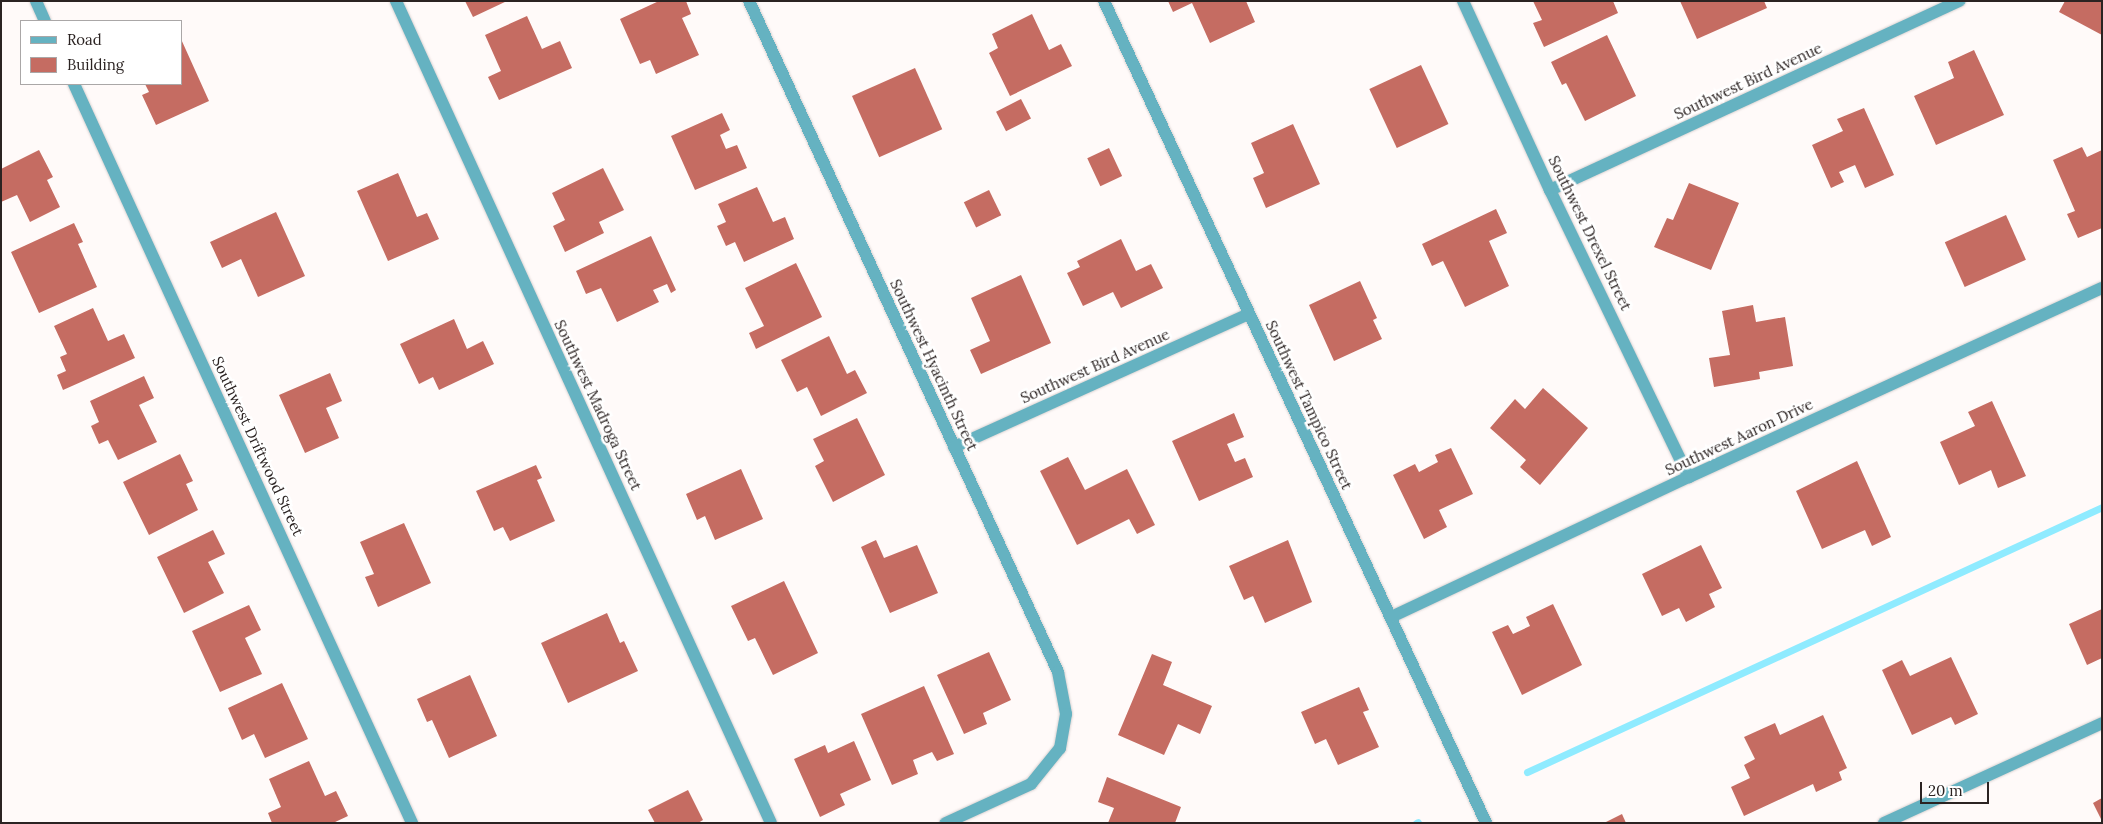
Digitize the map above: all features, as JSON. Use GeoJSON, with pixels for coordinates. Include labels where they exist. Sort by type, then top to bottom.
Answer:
{"type":"FeatureCollection","features":[{"type":"Feature","properties":{"kind":"street"},"geometry":{"type":"LineString","coordinates":[[36,1],[45,20]]}},
{"type":"Feature","properties":{"kind":"street","name":"Southwest Madroga Street"},"geometry":{"type":"LineString","coordinates":[[396,1],[771,823]]}},
{"type":"Feature","properties":{"kind":"street","name":"Southwest Hyacinth Street"},"geometry":{"type":"LineString","coordinates":[[749,1],[1058,672],[1066,714],[1060,748],[1031,784],[946,823]]}},
{"type":"Feature","properties":{"kind":"street","name":"Southwest Tampico Street"},"geometry":{"type":"LineString","coordinates":[[1104,1],[1486,823]]}},
{"type":"Feature","properties":{"kind":"street","name":"Southwest Drexel Street"},"geometry":{"type":"LineString","coordinates":[[1463,1],[1550,190],[1689,477]]}},
{"type":"Feature","properties":{"kind":"street","name":"Southwest Bird Avenue"},"geometry":{"type":"LineString","coordinates":[[1550,190],[1959,1]]}},
{"type":"Feature","properties":{"kind":"street","name":"Southwest Driftwood Street"},"geometry":{"type":"LineString","coordinates":[[74,85],[412,823]]}},
{"type":"Feature","properties":{"kind":"street","name":"Southwest Aaron Drive"},"geometry":{"type":"LineString","coordinates":[[1391,617],[1689,477],[2102,288]]}},
{"type":"Feature","properties":{"kind":"street","name":"Southwest Bird Avenue"},"geometry":{"type":"LineString","coordinates":[[954,447],[1248,314]]}},
{"type":"Feature","properties":{"kind":"street"},"geometry":{"type":"LineString","coordinates":[[1884,823],[2102,723]]}},
{"type":"Feature","properties":{"kind":"building"},"geometry":{"type":"Polygon","coordinates":[[[465,1],[507,1],[473,17],[465,1]]]}},
{"type":"Feature","properties":{"kind":"building"},"geometry":{"type":"Polygon","coordinates":[[[659,1],[686,1],[691,14],[682,18],[699,55],[656,74],[650,60],[640,64],[620,19],[659,1]]]}},
{"type":"Feature","properties":{"kind":"building"},"geometry":{"type":"Polygon","coordinates":[[[1168,1],[1246,1],[1255,22],[1210,43],[1192,3],[1173,12],[1168,1]]]}},
{"type":"Feature","properties":{"kind":"building"},"geometry":{"type":"Polygon","coordinates":[[[1533,1],[1613,1],[1618,13],[1544,47],[1533,23],[1542,20],[1533,1]]]}},
{"type":"Feature","properties":{"kind":"building"},"geometry":{"type":"Polygon","coordinates":[[[1680,1],[1764,1],[1767,8],[1697,39],[1680,1]]]}},
{"type":"Feature","properties":{"kind":"building"},"geometry":{"type":"Polygon","coordinates":[[[2065,1],[2102,1],[2102,35],[2059,12],[2065,1]]]}},
{"type":"Feature","properties":{"kind":"building"},"geometry":{"type":"Polygon","coordinates":[[[1032,14],[1049,50],[1061,44],[1072,66],[1010,96],[989,53],[998,48],[992,34],[1032,14]]]}},
{"type":"Feature","properties":{"kind":"building"},"geometry":{"type":"Polygon","coordinates":[[[527,16],[542,49],[560,41],[572,68],[499,100],[488,77],[501,71],[485,35],[527,16]]]}},
{"type":"Feature","properties":{"kind":"building"},"geometry":{"type":"Polygon","coordinates":[[[1607,35],[1636,96],[1585,121],[1566,83],[1562,85],[1551,62],[1607,35]]]}},
{"type":"Feature","properties":{"kind":"building"},"geometry":{"type":"Polygon","coordinates":[[[182,41],[209,101],[156,125],[142,95],[149,92],[146,85],[182,85],[182,41]]]}},
{"type":"Feature","properties":{"kind":"building"},"geometry":{"type":"Polygon","coordinates":[[[1974,50],[2004,115],[1936,145],[1914,96],[1954,78],[1948,62],[1974,50]]]}},
{"type":"Feature","properties":{"kind":"building"},"geometry":{"type":"Polygon","coordinates":[[[1421,65],[1448,124],[1397,148],[1369,89],[1421,65]]]}},
{"type":"Feature","properties":{"kind":"building"},"geometry":{"type":"Polygon","coordinates":[[[915,68],[942,129],[879,157],[852,96],[915,68]]]}},
{"type":"Feature","properties":{"kind":"building"},"geometry":{"type":"Polygon","coordinates":[[[1021,99],[1031,119],[1006,131],[996,112],[1021,99]]]}},
{"type":"Feature","properties":{"kind":"building"},"geometry":{"type":"Polygon","coordinates":[[[1864,108],[1894,175],[1865,188],[1855,165],[1839,172],[1844,182],[1831,188],[1812,145],[1843,131],[1837,119],[1864,108]]]}},
{"type":"Feature","properties":{"kind":"building"},"geometry":{"type":"Polygon","coordinates":[[[722,113],[730,130],[720,135],[726,149],[737,145],[747,168],[695,190],[671,136],[722,113]]]}},
{"type":"Feature","properties":{"kind":"building"},"geometry":{"type":"Polygon","coordinates":[[[1293,124],[1320,184],[1266,208],[1253,178],[1264,173],[1251,143],[1293,124]]]}},
{"type":"Feature","properties":{"kind":"building"},"geometry":{"type":"Polygon","coordinates":[[[2082,147],[2087,157],[2102,150],[2102,228],[2078,238],[2067,214],[2075,211],[2053,160],[2082,147]]]}},
{"type":"Feature","properties":{"kind":"building"},"geometry":{"type":"Polygon","coordinates":[[[1109,148],[1122,176],[1100,186],[1087,158],[1109,148]]]}},
{"type":"Feature","properties":{"kind":"building"},"geometry":{"type":"Polygon","coordinates":[[[39,150],[53,177],[47,180],[60,207],[30,222],[17,195],[1,202],[1,169],[39,150]]]}},
{"type":"Feature","properties":{"kind":"building"},"geometry":{"type":"Polygon","coordinates":[[[603,168],[624,210],[599,222],[604,233],[565,252],[553,226],[565,220],[552,193],[603,168]]]}},
{"type":"Feature","properties":{"kind":"building"},"geometry":{"type":"Polygon","coordinates":[[[398,173],[417,217],[427,213],[439,239],[388,261],[357,191],[398,173]]]}},
{"type":"Feature","properties":{"kind":"building"},"geometry":{"type":"Polygon","coordinates":[[[1689,183],[1739,203],[1711,270],[1654,247],[1667,218],[1673,220],[1689,183]]]}},
{"type":"Feature","properties":{"kind":"building"},"geometry":{"type":"Polygon","coordinates":[[[757,187],[773,222],[785,217],[794,239],[744,262],[735,242],[726,246],[717,226],[726,222],[718,204],[757,187]]]}},
{"type":"Feature","properties":{"kind":"building"},"geometry":{"type":"Polygon","coordinates":[[[989,190],[1001,215],[976,227],[964,202],[989,190]]]}},
{"type":"Feature","properties":{"kind":"building"},"geometry":{"type":"Polygon","coordinates":[[[1496,209],[1507,233],[1489,241],[1509,286],[1465,307],[1443,261],[1432,266],[1422,244],[1496,209]]]}},
{"type":"Feature","properties":{"kind":"building"},"geometry":{"type":"Polygon","coordinates":[[[276,212],[305,276],[258,297],[241,259],[222,268],[210,242],[276,212]]]}},
{"type":"Feature","properties":{"kind":"building"},"geometry":{"type":"Polygon","coordinates":[[[2006,215],[2026,260],[1965,287],[1945,242],[2006,215]]]}},
{"type":"Feature","properties":{"kind":"building"},"geometry":{"type":"Polygon","coordinates":[[[74,223],[83,242],[78,244],[97,287],[39,313],[11,252],[74,223]]]}},
{"type":"Feature","properties":{"kind":"building"},"geometry":{"type":"Polygon","coordinates":[[[651,236],[676,290],[671,293],[667,284],[653,290],[659,302],[617,322],[601,288],[586,294],[576,271],[651,236]]]}},
{"type":"Feature","properties":{"kind":"building"},"geometry":{"type":"Polygon","coordinates":[[[1121,239],[1136,271],[1151,264],[1163,288],[1121,308],[1113,292],[1083,306],[1067,273],[1080,267],[1077,261],[1121,239]]]}},
{"type":"Feature","properties":{"kind":"building"},"geometry":{"type":"Polygon","coordinates":[[[796,263],[822,317],[756,349],[749,333],[764,326],[745,288],[796,263]]]}},
{"type":"Feature","properties":{"kind":"building"},"geometry":{"type":"Polygon","coordinates":[[[1021,275],[1051,343],[981,374],[970,350],[990,341],[971,298],[1021,275]]]}},
{"type":"Feature","properties":{"kind":"building"},"geometry":{"type":"Polygon","coordinates":[[[1360,281],[1377,318],[1373,320],[1382,339],[1334,361],[1309,305],[1360,281]]]}},
{"type":"Feature","properties":{"kind":"building"},"geometry":{"type":"Polygon","coordinates":[[[1753,305],[1756,322],[1785,317],[1793,366],[1759,372],[1760,379],[1714,387],[1709,358],[1730,355],[1722,311],[1753,305]]]}},
{"type":"Feature","properties":{"kind":"building"},"geometry":{"type":"Polygon","coordinates":[[[93,308],[108,341],[124,334],[135,358],[63,390],[57,375],[66,371],[60,357],[67,354],[54,326],[93,308]]]}},
{"type":"Feature","properties":{"kind":"building"},"geometry":{"type":"Polygon","coordinates":[[[454,319],[467,349],[483,341],[494,364],[439,390],[433,377],[419,384],[400,344],[454,319]]]}},
{"type":"Feature","properties":{"kind":"building"},"geometry":{"type":"Polygon","coordinates":[[[829,336],[847,374],[855,370],[867,393],[821,416],[807,387],[797,392],[781,360],[829,336]]]}},
{"type":"Feature","properties":{"kind":"building"},"geometry":{"type":"Polygon","coordinates":[[[330,373],[342,401],[326,408],[339,438],[305,453],[279,395],[330,373]]]}},
{"type":"Feature","properties":{"kind":"building"},"geometry":{"type":"Polygon","coordinates":[[[144,376],[154,398],[139,405],[157,442],[118,460],[108,440],[99,444],[91,426],[99,422],[90,401],[144,376]]]}},
{"type":"Feature","properties":{"kind":"building"},"geometry":{"type":"Polygon","coordinates":[[[1543,388],[1588,428],[1540,485],[1520,467],[1526,460],[1490,428],[1515,399],[1525,409],[1543,388]]]}},
{"type":"Feature","properties":{"kind":"building"},"geometry":{"type":"Polygon","coordinates":[[[1992,401],[2026,476],[1998,488],[1991,470],[1959,485],[1940,442],[1975,426],[1968,412],[1992,401]]]}},
{"type":"Feature","properties":{"kind":"building"},"geometry":{"type":"Polygon","coordinates":[[[1234,413],[1244,437],[1227,444],[1235,462],[1245,458],[1253,477],[1199,501],[1172,441],[1234,413]]]}},
{"type":"Feature","properties":{"kind":"building"},"geometry":{"type":"Polygon","coordinates":[[[857,418],[885,475],[833,502],[815,466],[824,461],[813,439],[857,418]]]}},
{"type":"Feature","properties":{"kind":"building"},"geometry":{"type":"Polygon","coordinates":[[[1451,448],[1473,494],[1439,510],[1447,527],[1424,539],[1393,475],[1415,464],[1419,472],[1438,462],[1435,455],[1451,448]]]}},
{"type":"Feature","properties":{"kind":"building"},"geometry":{"type":"Polygon","coordinates":[[[180,454],[193,481],[186,484],[198,510],[149,535],[123,482],[180,454]]]}},
{"type":"Feature","properties":{"kind":"building"},"geometry":{"type":"Polygon","coordinates":[[[1068,457],[1085,490],[1127,469],[1155,525],[1137,534],[1129,519],[1077,545],[1040,471],[1068,457]]]}},
{"type":"Feature","properties":{"kind":"building"},"geometry":{"type":"Polygon","coordinates":[[[1857,461],[1891,537],[1872,546],[1865,530],[1822,549],[1796,491],[1857,461]]]}},
{"type":"Feature","properties":{"kind":"building"},"geometry":{"type":"Polygon","coordinates":[[[536,465],[542,478],[537,480],[555,521],[510,541],[503,527],[494,531],[476,491],[536,465]]]}},
{"type":"Feature","properties":{"kind":"building"},"geometry":{"type":"Polygon","coordinates":[[[741,469],[763,519],[715,540],[705,516],[697,520],[686,494],[741,469]]]}},
{"type":"Feature","properties":{"kind":"building"},"geometry":{"type":"Polygon","coordinates":[[[404,523],[431,583],[378,607],[365,577],[374,574],[360,542],[404,523]]]}},
{"type":"Feature","properties":{"kind":"building"},"geometry":{"type":"Polygon","coordinates":[[[213,530],[225,554],[208,562],[224,593],[184,613],[157,557],[213,530]]]}},
{"type":"Feature","properties":{"kind":"building"},"geometry":{"type":"Polygon","coordinates":[[[876,540],[884,558],[917,545],[938,593],[890,613],[861,547],[876,540]]]}},
{"type":"Feature","properties":{"kind":"building"},"geometry":{"type":"Polygon","coordinates":[[[1288,540],[1312,602],[1265,623],[1253,596],[1244,600],[1229,566],[1288,540]]]}},
{"type":"Feature","properties":{"kind":"building"},"geometry":{"type":"Polygon","coordinates":[[[1701,545],[1722,588],[1709,594],[1715,607],[1686,622],[1679,608],[1662,616],[1642,574],[1701,545]]]}},
{"type":"Feature","properties":{"kind":"building"},"geometry":{"type":"Polygon","coordinates":[[[784,581],[818,653],[773,675],[755,638],[748,641],[731,606],[784,581]]]}},
{"type":"Feature","properties":{"kind":"building"},"geometry":{"type":"Polygon","coordinates":[[[1553,604],[1582,665],[1522,695],[1492,632],[1508,625],[1513,634],[1530,626],[1526,617],[1553,604]]]}},
{"type":"Feature","properties":{"kind":"building"},"geometry":{"type":"Polygon","coordinates":[[[249,605],[261,630],[245,638],[262,674],[220,692],[192,631],[249,605]]]}},
{"type":"Feature","properties":{"kind":"building"},"geometry":{"type":"Polygon","coordinates":[[[2102,609],[2102,658],[2087,665],[2069,624],[2102,609]]]}},
{"type":"Feature","properties":{"kind":"building"},"geometry":{"type":"Polygon","coordinates":[[[607,613],[620,643],[624,641],[638,671],[568,703],[541,643],[607,613]]]}},
{"type":"Feature","properties":{"kind":"building"},"geometry":{"type":"Polygon","coordinates":[[[989,652],[1011,700],[983,713],[987,724],[964,734],[937,675],[989,652]]]}},
{"type":"Feature","properties":{"kind":"building"},"geometry":{"type":"Polygon","coordinates":[[[1152,654],[1172,662],[1163,685],[1212,706],[1200,734],[1178,724],[1164,755],[1118,735],[1152,654]]]}},
{"type":"Feature","properties":{"kind":"building"},"geometry":{"type":"Polygon","coordinates":[[[1951,657],[1978,714],[1955,725],[1951,717],[1912,735],[1882,670],[1902,660],[1910,676],[1951,657]]]}},
{"type":"Feature","properties":{"kind":"building"},"geometry":{"type":"Polygon","coordinates":[[[470,675],[497,736],[449,758],[432,720],[427,722],[417,699],[470,675]]]}},
{"type":"Feature","properties":{"kind":"building"},"geometry":{"type":"Polygon","coordinates":[[[282,683],[308,739],[265,758],[254,734],[242,740],[228,708],[282,683]]]}},
{"type":"Feature","properties":{"kind":"building"},"geometry":{"type":"Polygon","coordinates":[[[924,686],[954,754],[937,761],[932,752],[913,760],[918,774],[892,785],[861,714],[924,686]]]}},
{"type":"Feature","properties":{"kind":"building"},"geometry":{"type":"Polygon","coordinates":[[[1359,687],[1369,710],[1363,712],[1379,747],[1338,765],[1326,739],[1315,744],[1301,712],[1359,687]]]}},
{"type":"Feature","properties":{"kind":"building"},"geometry":{"type":"Polygon","coordinates":[[[1823,715],[1847,768],[1839,772],[1842,780],[1816,792],[1813,784],[1744,816],[1731,787],[1750,778],[1744,765],[1755,759],[1744,737],[1775,723],[1780,735],[1823,715]]]}},
{"type":"Feature","properties":{"kind":"building"},"geometry":{"type":"Polygon","coordinates":[[[854,741],[871,780],[840,794],[845,805],[820,817],[794,759],[825,745],[828,753],[854,741]]]}},
{"type":"Feature","properties":{"kind":"building"},"geometry":{"type":"Polygon","coordinates":[[[309,761],[325,796],[336,791],[348,816],[333,823],[272,823],[268,813],[281,807],[269,779],[309,761]]]}},
{"type":"Feature","properties":{"kind":"building"},"geometry":{"type":"Polygon","coordinates":[[[1107,777],[1181,807],[1175,823],[1108,823],[1114,808],[1098,802],[1107,777]]]}},
{"type":"Feature","properties":{"kind":"building"},"geometry":{"type":"Polygon","coordinates":[[[688,790],[703,820],[698,823],[655,823],[648,810],[688,790]]]}},
{"type":"Feature","properties":{"kind":"building"},"geometry":{"type":"Polygon","coordinates":[[[2102,798],[2102,821],[2093,803],[2102,798]]]}},
{"type":"Feature","properties":{"kind":"building"},"geometry":{"type":"Polygon","coordinates":[[[1622,814],[1626,823],[1604,823],[1622,814]]]}},
{"type":"Feature","properties":{"kind":"waterway"},"geometry":{"type":"LineString","coordinates":[[1527,772],[2102,507]]}}]}
